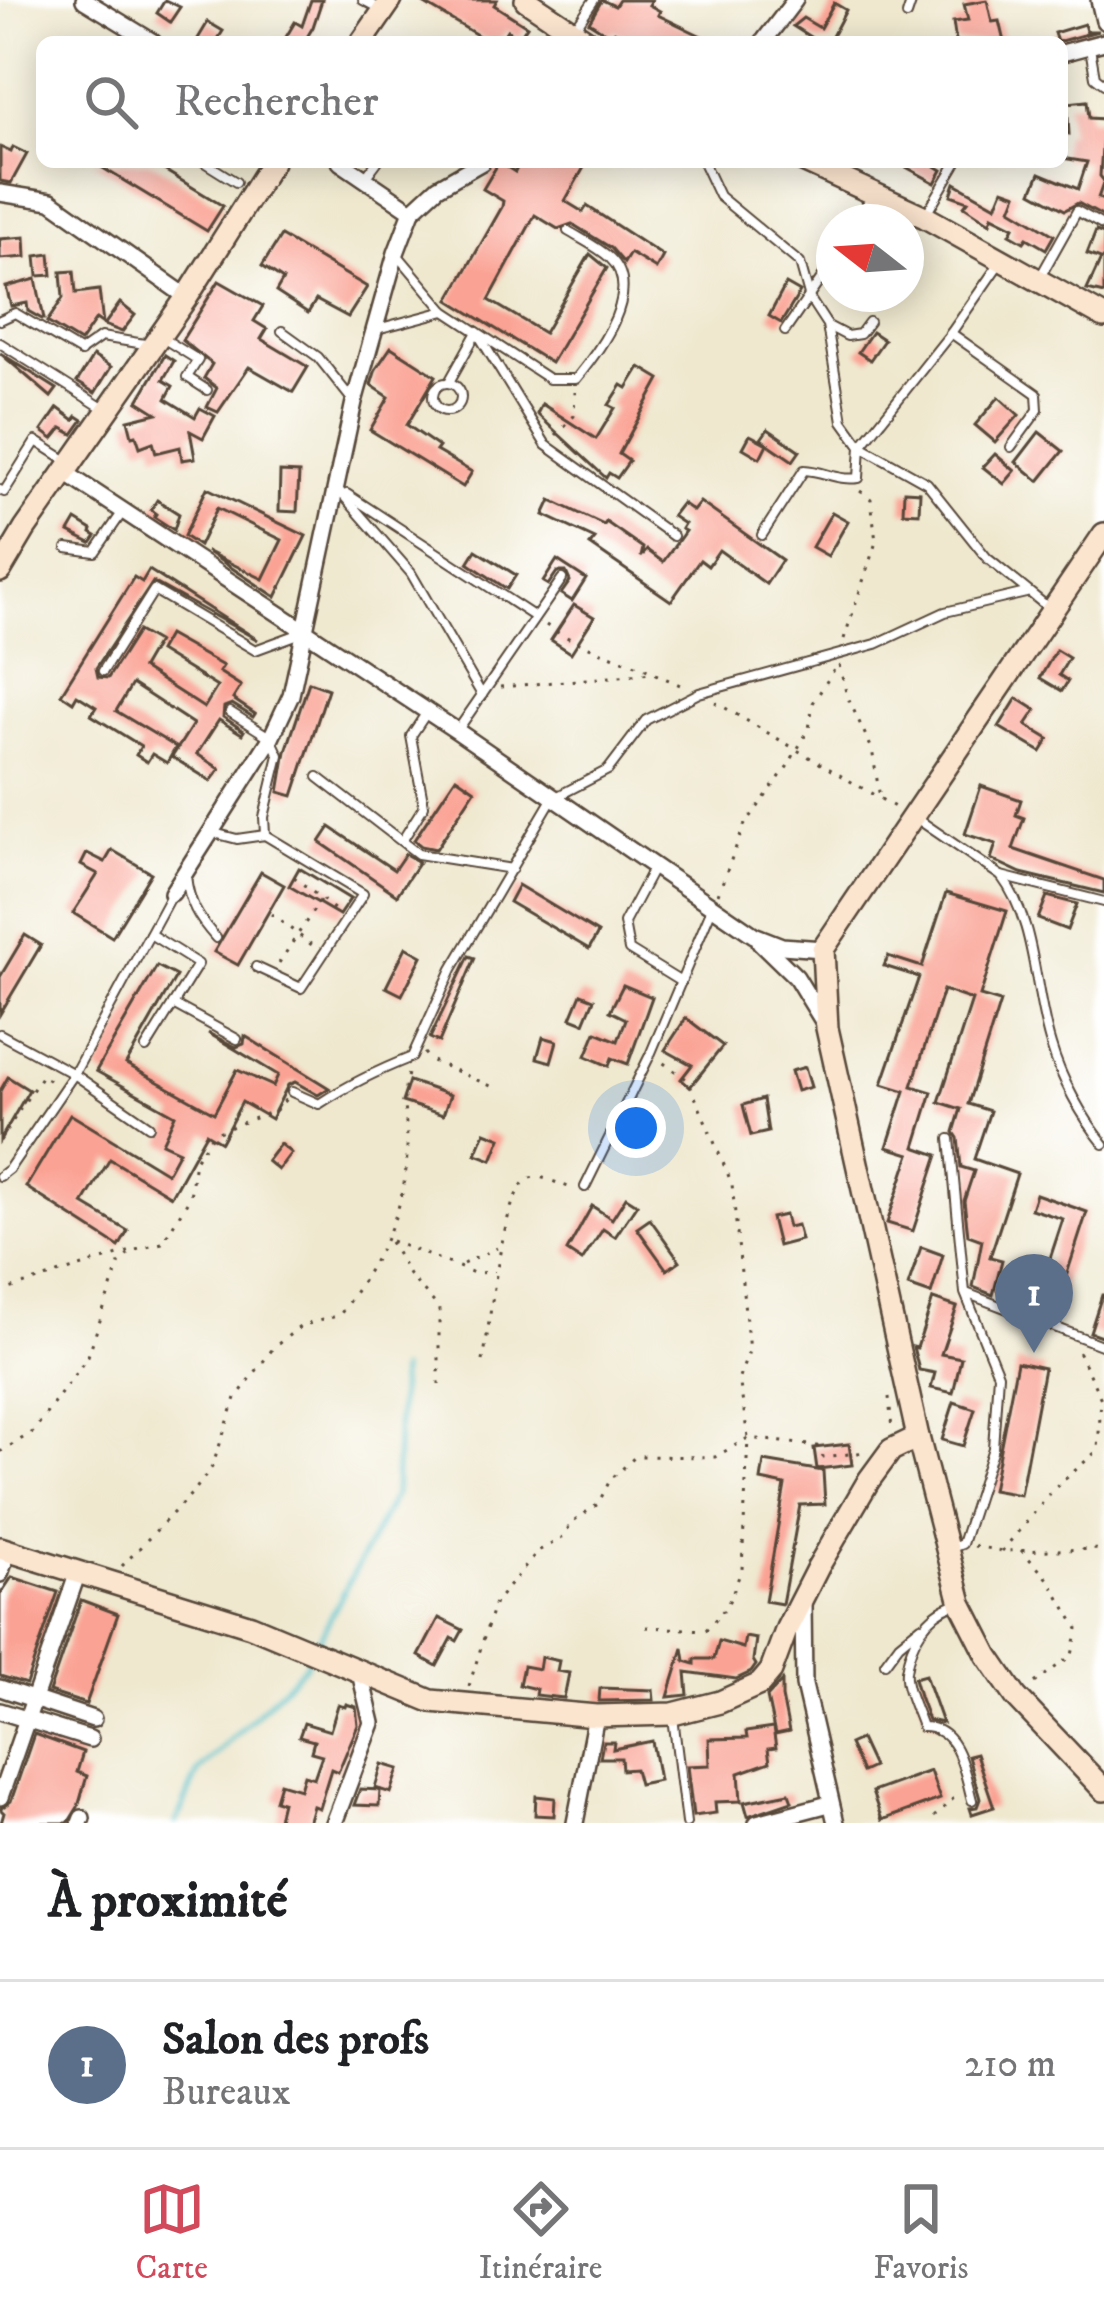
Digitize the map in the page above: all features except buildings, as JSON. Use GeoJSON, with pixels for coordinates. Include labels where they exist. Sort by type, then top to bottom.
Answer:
{"type":"FeatureCollection","features":[{"type":"Feature","properties":{"kind":"street"},"geometry":{"type":"LineString","coordinates":[[84,0],[143,36]]}},
{"type":"Feature","properties":{"kind":"street"},"geometry":{"type":"LineString","coordinates":[[526,0],[579,36]]}},
{"type":"Feature","properties":{"kind":"street"},"geometry":{"type":"LineString","coordinates":[[768,36],[795,0]]}},
{"type":"Feature","properties":{"kind":"street"},"geometry":{"type":"LineString","coordinates":[[1099,0],[1104,21]]}},
{"type":"Feature","properties":{"kind":"street"},"geometry":{"type":"LineString","coordinates":[[365,36],[379,4]]}},
{"type":"Feature","properties":{"kind":"street"},"geometry":{"type":"LineString","coordinates":[[0,571],[268,168]]}},
{"type":"Feature","properties":{"kind":"street"},"geometry":{"type":"LineString","coordinates":[[349,168],[412,211]]}},
{"type":"Feature","properties":{"kind":"street"},"geometry":{"type":"LineString","coordinates":[[172,893],[271,738],[291,695],[354,402],[396,253],[412,211],[461,168]]}},
{"type":"Feature","properties":{"kind":"street"},"geometry":{"type":"LineString","coordinates":[[819,168],[925,218],[1104,317]]}},
{"type":"Feature","properties":{"kind":"street"},"geometry":{"type":"LineString","coordinates":[[0,193],[51,201],[187,296]]}},
{"type":"Feature","properties":{"kind":"street"},"geometry":{"type":"LineString","coordinates":[[67,468],[122,513],[457,731],[754,935],[782,946],[823,949]]}},
{"type":"Feature","properties":{"kind":"street"},"geometry":{"type":"LineString","coordinates":[[1104,534],[823,949],[827,1028],[918,1437],[954,1547],[961,1603],[1016,1697],[1104,1790]]}},
{"type":"Feature","properties":{"kind":"street"},"geometry":{"type":"LineString","coordinates":[[754,935],[796,977],[827,1028]]}},
{"type":"Feature","properties":{"kind":"street"},"geometry":{"type":"LineString","coordinates":[[0,1574],[4,1549],[251,1626],[431,1701],[596,1716],[673,1714],[720,1702],[760,1684],[771,1672],[804,1595],[869,1480],[891,1450],[918,1437]]}},
{"type":"Feature","properties":{"kind":"street"},"geometry":{"type":"LineString","coordinates":[[0,1797],[78,1572]]}},
{"type":"Feature","properties":{"kind":"street"},"geometry":{"type":"LineString","coordinates":[[804,1595],[804,1685],[836,1823]]}},
{"type":"Feature","properties":{"kind":"street"},"geometry":{"type":"LineString","coordinates":[[334,1823],[372,1723],[360,1673]]}},
{"type":"Feature","properties":{"kind":"street"},"geometry":{"type":"LineString","coordinates":[[0,1688],[93,1718]]}},
{"type":"Feature","properties":{"kind":"street"},"geometry":{"type":"LineString","coordinates":[[0,1711],[90,1739]]}},
{"type":"Feature","properties":{"kind":"street"},"geometry":{"type":"LineString","coordinates":[[575,1823],[596,1716]]}},
{"type":"Feature","properties":{"kind":"street"},"geometry":{"type":"LineString","coordinates":[[757,1823],[829,1804]]}},
{"type":"Feature","properties":{"kind":"lane"},"geometry":{"type":"LineString","coordinates":[[113,0],[120,23]]}},
{"type":"Feature","properties":{"kind":"lane"},"geometry":{"type":"LineString","coordinates":[[580,36],[594,0]]}},
{"type":"Feature","properties":{"kind":"lane"},"geometry":{"type":"LineString","coordinates":[[908,15],[911,0]]}},
{"type":"Feature","properties":{"kind":"lane"},"geometry":{"type":"LineString","coordinates":[[1097,44],[1096,76],[1104,84]]}},
{"type":"Feature","properties":{"kind":"lane"},"geometry":{"type":"LineString","coordinates":[[214,168],[236,182]]}},
{"type":"Feature","properties":{"kind":"lane"},"geometry":{"type":"LineString","coordinates":[[364,178],[372,168]]}},
{"type":"Feature","properties":{"kind":"lane"},"geometry":{"type":"LineString","coordinates":[[706,168],[719,196],[800,263],[810,299],[827,325],[843,422],[861,446],[926,483],[987,558],[1052,610]]}},
{"type":"Feature","properties":{"kind":"lane"},"geometry":{"type":"LineString","coordinates":[[925,218],[954,168]]}},
{"type":"Feature","properties":{"kind":"lane"},"geometry":{"type":"LineString","coordinates":[[867,204],[874,192]]}},
{"type":"Feature","properties":{"kind":"lane"},"geometry":{"type":"LineString","coordinates":[[1038,280],[1077,212],[1104,226]]}},
{"type":"Feature","properties":{"kind":"lane"},"geometry":{"type":"LineString","coordinates":[[396,253],[445,311],[549,379],[577,379],[611,336],[622,285],[613,260],[568,231]]}},
{"type":"Feature","properties":{"kind":"lane"},"geometry":{"type":"LineString","coordinates":[[762,535],[804,470],[831,479],[859,478],[861,446],[951,333],[1001,259]]}},
{"type":"Feature","properties":{"kind":"lane"},"geometry":{"type":"LineString","coordinates":[[785,331],[816,289]]}},
{"type":"Feature","properties":{"kind":"lane"},"geometry":{"type":"LineString","coordinates":[[372,330],[445,311]]}},
{"type":"Feature","properties":{"kind":"lane"},"geometry":{"type":"LineString","coordinates":[[0,320],[15,314],[80,354],[101,338],[156,341],[198,360],[187,377],[207,390]]}},
{"type":"Feature","properties":{"kind":"lane"},"geometry":{"type":"LineString","coordinates":[[827,325],[847,336],[860,334],[869,322]]}},
{"type":"Feature","properties":{"kind":"lane"},"geometry":{"type":"LineString","coordinates":[[282,331],[318,357],[354,402]]}},
{"type":"Feature","properties":{"kind":"lane"},"geometry":{"type":"LineString","coordinates":[[449,382],[477,332]]}},
{"type":"Feature","properties":{"kind":"lane"},"geometry":{"type":"LineString","coordinates":[[477,332],[546,446],[673,536]]}},
{"type":"Feature","properties":{"kind":"lane"},"geometry":{"type":"LineString","coordinates":[[951,333],[1036,394],[1038,410],[1011,447]]}},
{"type":"Feature","properties":{"kind":"lane"},"geometry":{"type":"LineString","coordinates":[[0,343],[107,411]]}},
{"type":"Feature","properties":{"kind":"lane"},"geometry":{"type":"LineString","coordinates":[[0,490],[4,492],[37,441],[67,468]]}},
{"type":"Feature","properties":{"kind":"lane"},"geometry":{"type":"LineString","coordinates":[[336,487],[535,617]]}},
{"type":"Feature","properties":{"kind":"lane"},"geometry":{"type":"LineString","coordinates":[[336,487],[411,573],[482,695]]}},
{"type":"Feature","properties":{"kind":"lane"},"geometry":{"type":"LineString","coordinates":[[67,548],[95,551],[122,513]]}},
{"type":"Feature","properties":{"kind":"lane"},"geometry":{"type":"LineString","coordinates":[[457,731],[562,579]]}},
{"type":"Feature","properties":{"kind":"lane"},"geometry":{"type":"LineString","coordinates":[[103,671],[154,590],[255,650],[305,632]]}},
{"type":"Feature","properties":{"kind":"lane"},"geometry":{"type":"LineString","coordinates":[[292,1092],[319,1104],[412,1057],[452,969],[552,799],[608,770],[646,720],[698,693],[839,658],[945,612],[1026,593]]}},
{"type":"Feature","properties":{"kind":"lane"},"geometry":{"type":"LineString","coordinates":[[230,712],[271,738],[279,755],[264,817],[265,835]]}},
{"type":"Feature","properties":{"kind":"lane"},"geometry":{"type":"LineString","coordinates":[[402,841],[424,806],[411,736],[427,712]]}},
{"type":"Feature","properties":{"kind":"lane"},"geometry":{"type":"LineString","coordinates":[[318,777],[418,854],[512,869]]}},
{"type":"Feature","properties":{"kind":"lane"},"geometry":{"type":"LineString","coordinates":[[914,817],[1000,875],[1104,902]]}},
{"type":"Feature","properties":{"kind":"lane"},"geometry":{"type":"LineString","coordinates":[[210,832],[237,839],[265,835],[363,894],[301,988],[256,967]]}},
{"type":"Feature","properties":{"kind":"lane"},"geometry":{"type":"LineString","coordinates":[[656,865],[624,923],[629,950],[681,982]]}},
{"type":"Feature","properties":{"kind":"lane"},"geometry":{"type":"LineString","coordinates":[[185,869],[188,897],[216,938]]}},
{"type":"Feature","properties":{"kind":"lane"},"geometry":{"type":"LineString","coordinates":[[1000,875],[1020,902],[1051,1048],[1088,1124],[1104,1144]]}},
{"type":"Feature","properties":{"kind":"lane"},"geometry":{"type":"LineString","coordinates":[[0,1176],[74,1074],[172,893]]}},
{"type":"Feature","properties":{"kind":"lane"},"geometry":{"type":"LineString","coordinates":[[584,1187],[650,1055],[712,908]]}},
{"type":"Feature","properties":{"kind":"lane"},"geometry":{"type":"LineString","coordinates":[[146,1048],[198,964],[150,934]]}},
{"type":"Feature","properties":{"kind":"lane"},"geometry":{"type":"LineString","coordinates":[[173,1004],[237,1039]]}},
{"type":"Feature","properties":{"kind":"lane"},"geometry":{"type":"LineString","coordinates":[[0,1034],[74,1074],[149,1126]]}},
{"type":"Feature","properties":{"kind":"lane"},"geometry":{"type":"LineString","coordinates":[[950,1139],[965,1292],[998,1374],[993,1448],[954,1547]]}},
{"type":"Feature","properties":{"kind":"lane"},"geometry":{"type":"LineString","coordinates":[[965,1292],[1104,1346]]}},
{"type":"Feature","properties":{"kind":"lane"},"geometry":{"type":"LineString","coordinates":[[885,1664],[899,1644],[940,1610],[961,1603]]}},
{"type":"Feature","properties":{"kind":"lane"},"geometry":{"type":"LineString","coordinates":[[923,1625],[905,1674],[922,1727],[934,1727],[956,1744],[972,1800]]}},
{"type":"Feature","properties":{"kind":"lane"},"geometry":{"type":"LineString","coordinates":[[673,1714],[686,1823]]}},
{"type":"Feature","properties":{"kind":"path"},"geometry":{"type":"LineString","coordinates":[[546,446],[574,416],[577,379]]}},
{"type":"Feature","properties":{"kind":"path"},"geometry":{"type":"LineString","coordinates":[[712,908],[744,826],[798,748],[813,703],[839,658],[876,542],[872,500],[864,494]]}},
{"type":"Feature","properties":{"kind":"path"},"geometry":{"type":"LineString","coordinates":[[535,617],[559,634],[698,693],[914,817]]}},
{"type":"Feature","properties":{"kind":"path"},"geometry":{"type":"LineString","coordinates":[[839,658],[847,696],[872,749],[880,800]]}},
{"type":"Feature","properties":{"kind":"path"},"geometry":{"type":"LineString","coordinates":[[482,695],[506,685],[653,673]]}},
{"type":"Feature","properties":{"kind":"path"},"geometry":{"type":"LineString","coordinates":[[294,877],[346,919]]}},
{"type":"Feature","properties":{"kind":"path"},"geometry":{"type":"LineString","coordinates":[[271,974],[322,899]]}},
{"type":"Feature","properties":{"kind":"path"},"geometry":{"type":"LineString","coordinates":[[271,914],[323,954]]}},
{"type":"Feature","properties":{"kind":"path"},"geometry":{"type":"LineString","coordinates":[[418,1045],[430,1060],[490,1086]]}},
{"type":"Feature","properties":{"kind":"path"},"geometry":{"type":"LineString","coordinates":[[646,1627],[706,1630],[727,1606],[742,1569],[748,1438],[740,1378],[749,1351],[732,1184],[688,1080],[650,1055]]}},
{"type":"Feature","properties":{"kind":"path"},"geometry":{"type":"LineString","coordinates":[[104,1580],[136,1554],[212,1467],[236,1398],[274,1347],[301,1326],[340,1315],[389,1240],[398,1215],[407,1144],[401,1097],[412,1057]]}},
{"type":"Feature","properties":{"kind":"path"},"geometry":{"type":"LineString","coordinates":[[0,1141],[42,1075],[61,1090]]}},
{"type":"Feature","properties":{"kind":"path"},"geometry":{"type":"LineString","coordinates":[[0,1292],[162,1243],[190,1197],[195,1160],[214,1134],[276,1110],[292,1092]]}},
{"type":"Feature","properties":{"kind":"path"},"geometry":{"type":"LineString","coordinates":[[29,1095],[49,1109]]}},
{"type":"Feature","properties":{"kind":"path"},"geometry":{"type":"LineString","coordinates":[[483,1361],[500,1248],[519,1189],[538,1177],[568,1189],[584,1187]]}},
{"type":"Feature","properties":{"kind":"path"},"geometry":{"type":"LineString","coordinates":[[389,1240],[474,1273],[496,1272]]}},
{"type":"Feature","properties":{"kind":"path"},"geometry":{"type":"LineString","coordinates":[[389,1240],[410,1275],[440,1308],[439,1384]]}},
{"type":"Feature","properties":{"kind":"path"},"geometry":{"type":"LineString","coordinates":[[461,1265],[500,1248]]}},
{"type":"Feature","properties":{"kind":"path"},"geometry":{"type":"LineString","coordinates":[[0,1452],[33,1432],[88,1356],[119,1264],[132,1250]]}},
{"type":"Feature","properties":{"kind":"path"},"geometry":{"type":"LineString","coordinates":[[1002,1551],[1054,1489],[1098,1450],[1101,1400],[1068,1331]]}},
{"type":"Feature","properties":{"kind":"path"},"geometry":{"type":"LineString","coordinates":[[463,1705],[495,1602],[540,1550],[562,1539],[573,1521],[598,1504],[610,1480],[636,1456],[715,1457],[748,1438],[817,1446],[824,1457],[891,1450]]}},
{"type":"Feature","properties":{"kind":"path"},"geometry":{"type":"LineString","coordinates":[[954,1547],[1104,1550]]}},
{"type":"Feature","properties":{"kind":"path"},"geometry":{"type":"LineString","coordinates":[[1016,1697],[1072,1655],[1078,1629],[1049,1580],[1021,1550]]}},
{"type":"Feature","properties":{"kind":"path"},"geometry":{"type":"LineString","coordinates":[[934,1817],[968,1785]]}},
{"type":"Feature","properties":{"kind":"waterway"},"geometry":{"type":"LineString","coordinates":[[316,1645],[395,1494],[400,1370]]}},
{"type":"Feature","properties":{"kind":"waterway"},"geometry":{"type":"LineString","coordinates":[[176,1823],[198,1772],[305,1666],[310,1655]]}},
{"type":"Feature","properties":{"kind":"place","name":"Salon des profs"},"geometry":{"type":"Point","coordinates":[1034,1353]}}]}
